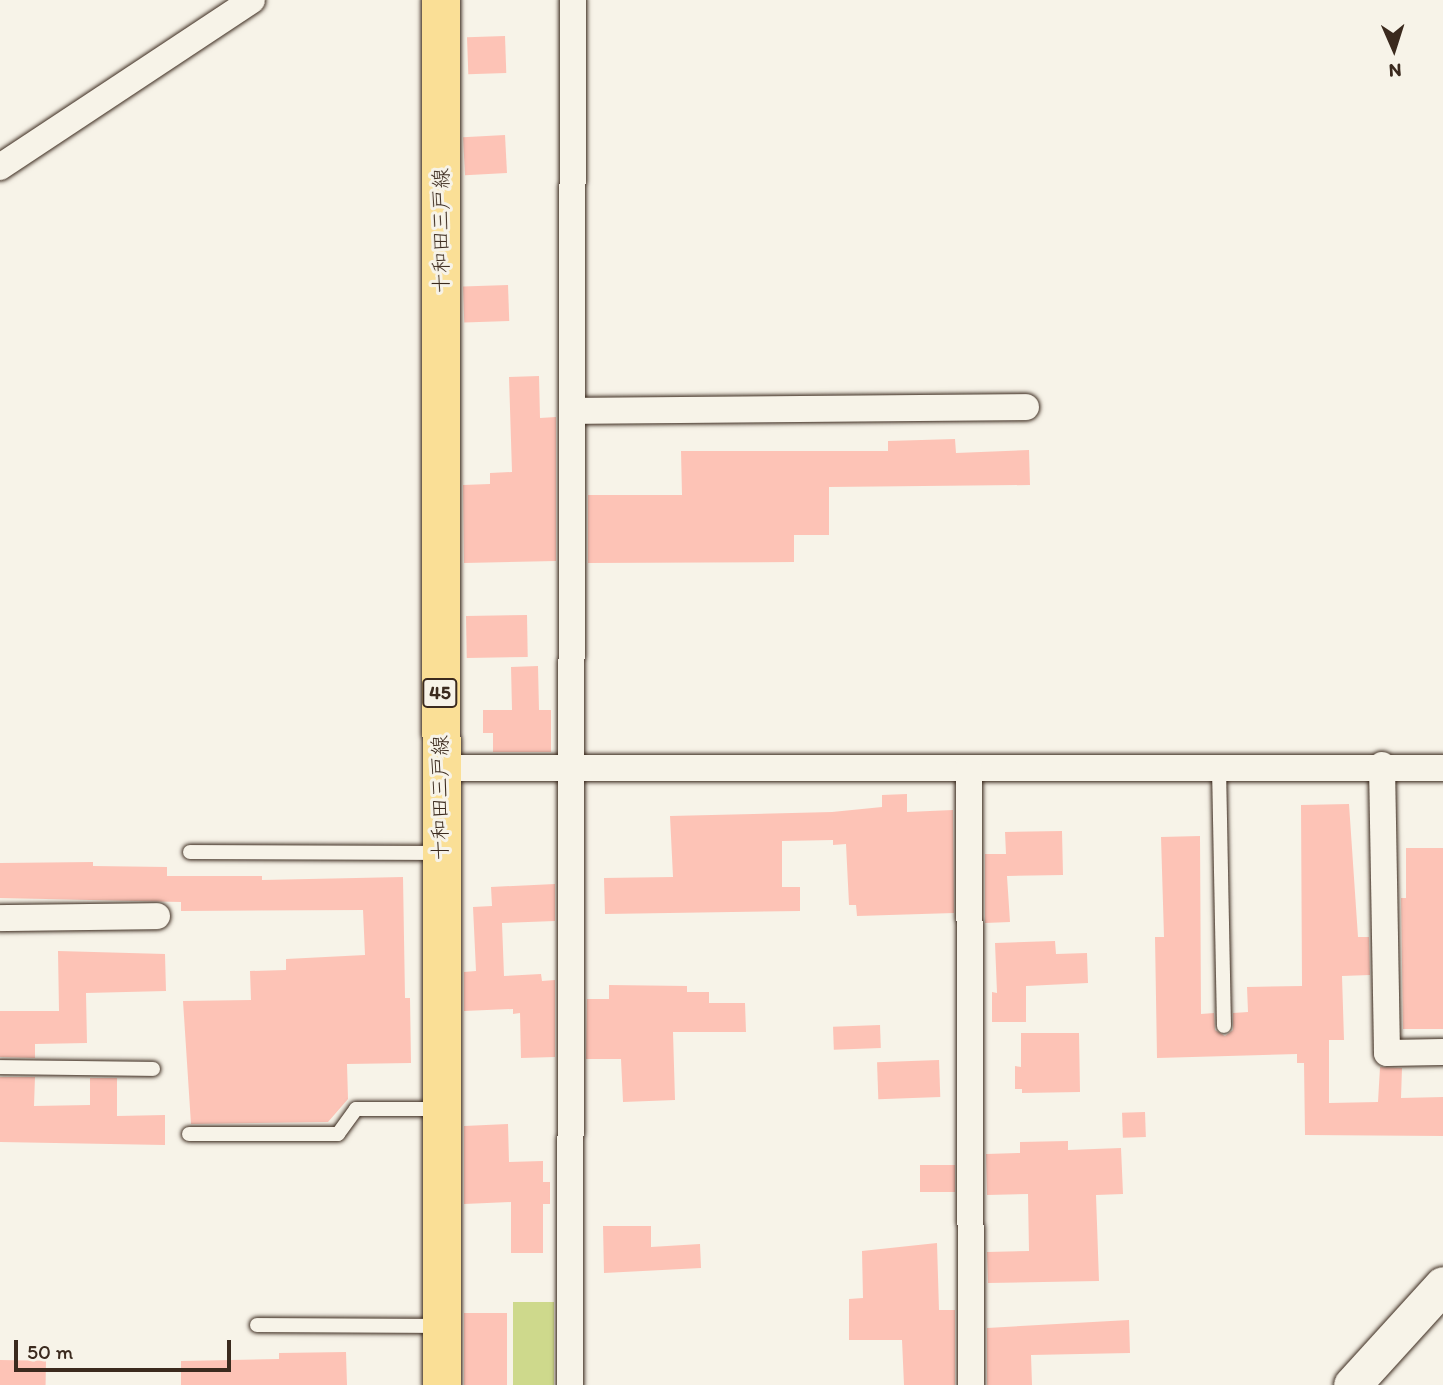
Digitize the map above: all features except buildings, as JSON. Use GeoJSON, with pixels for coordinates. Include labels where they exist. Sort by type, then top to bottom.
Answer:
{"type":"FeatureCollection","features":[{"type":"Feature","properties":{"kind":"main road","name":"十和田三戸線"},"geometry":{"type":"LineString","coordinates":[[441,0],[439,768],[442,1385]]}},
{"type":"Feature","properties":{"kind":"main road"},"geometry":{"type":"LineString","coordinates":[[1352,1385],[1443,1285]]}},
{"type":"Feature","properties":{"kind":"street"},"geometry":{"type":"LineString","coordinates":[[0,166],[252,0]]}},
{"type":"Feature","properties":{"kind":"street"},"geometry":{"type":"LineString","coordinates":[[570,1385],[573,0]]}},
{"type":"Feature","properties":{"kind":"street"},"geometry":{"type":"LineString","coordinates":[[574,411],[1026,407]]}},
{"type":"Feature","properties":{"kind":"street"},"geometry":{"type":"LineString","coordinates":[[439,768],[1382,765],[1443,768]]}},
{"type":"Feature","properties":{"kind":"street"},"geometry":{"type":"LineString","coordinates":[[1382,765],[1387,1053],[1443,1052]]}},
{"type":"Feature","properties":{"kind":"street"},"geometry":{"type":"LineString","coordinates":[[969,768],[971,1385]]}},
{"type":"Feature","properties":{"kind":"street"},"geometry":{"type":"LineString","coordinates":[[0,918],[158,916]]}},
{"type":"Feature","properties":{"kind":"lane"},"geometry":{"type":"LineString","coordinates":[[1219,767],[1224,1026]]}},
{"type":"Feature","properties":{"kind":"lane"},"geometry":{"type":"LineString","coordinates":[[190,852],[440,853]]}},
{"type":"Feature","properties":{"kind":"lane"},"geometry":{"type":"LineString","coordinates":[[0,1067],[153,1069]]}},
{"type":"Feature","properties":{"kind":"lane"},"geometry":{"type":"LineString","coordinates":[[189,1134],[338,1134],[356,1109],[441,1109]]}},
{"type":"Feature","properties":{"kind":"lane"},"geometry":{"type":"LineString","coordinates":[[257,1325],[442,1326]]}},
{"type":"Feature","properties":{"kind":"green space"},"geometry":{"type":"Polygon","coordinates":[[[513,1302],[554,1302],[554,1385],[513,1385],[513,1302]]]}}]}
